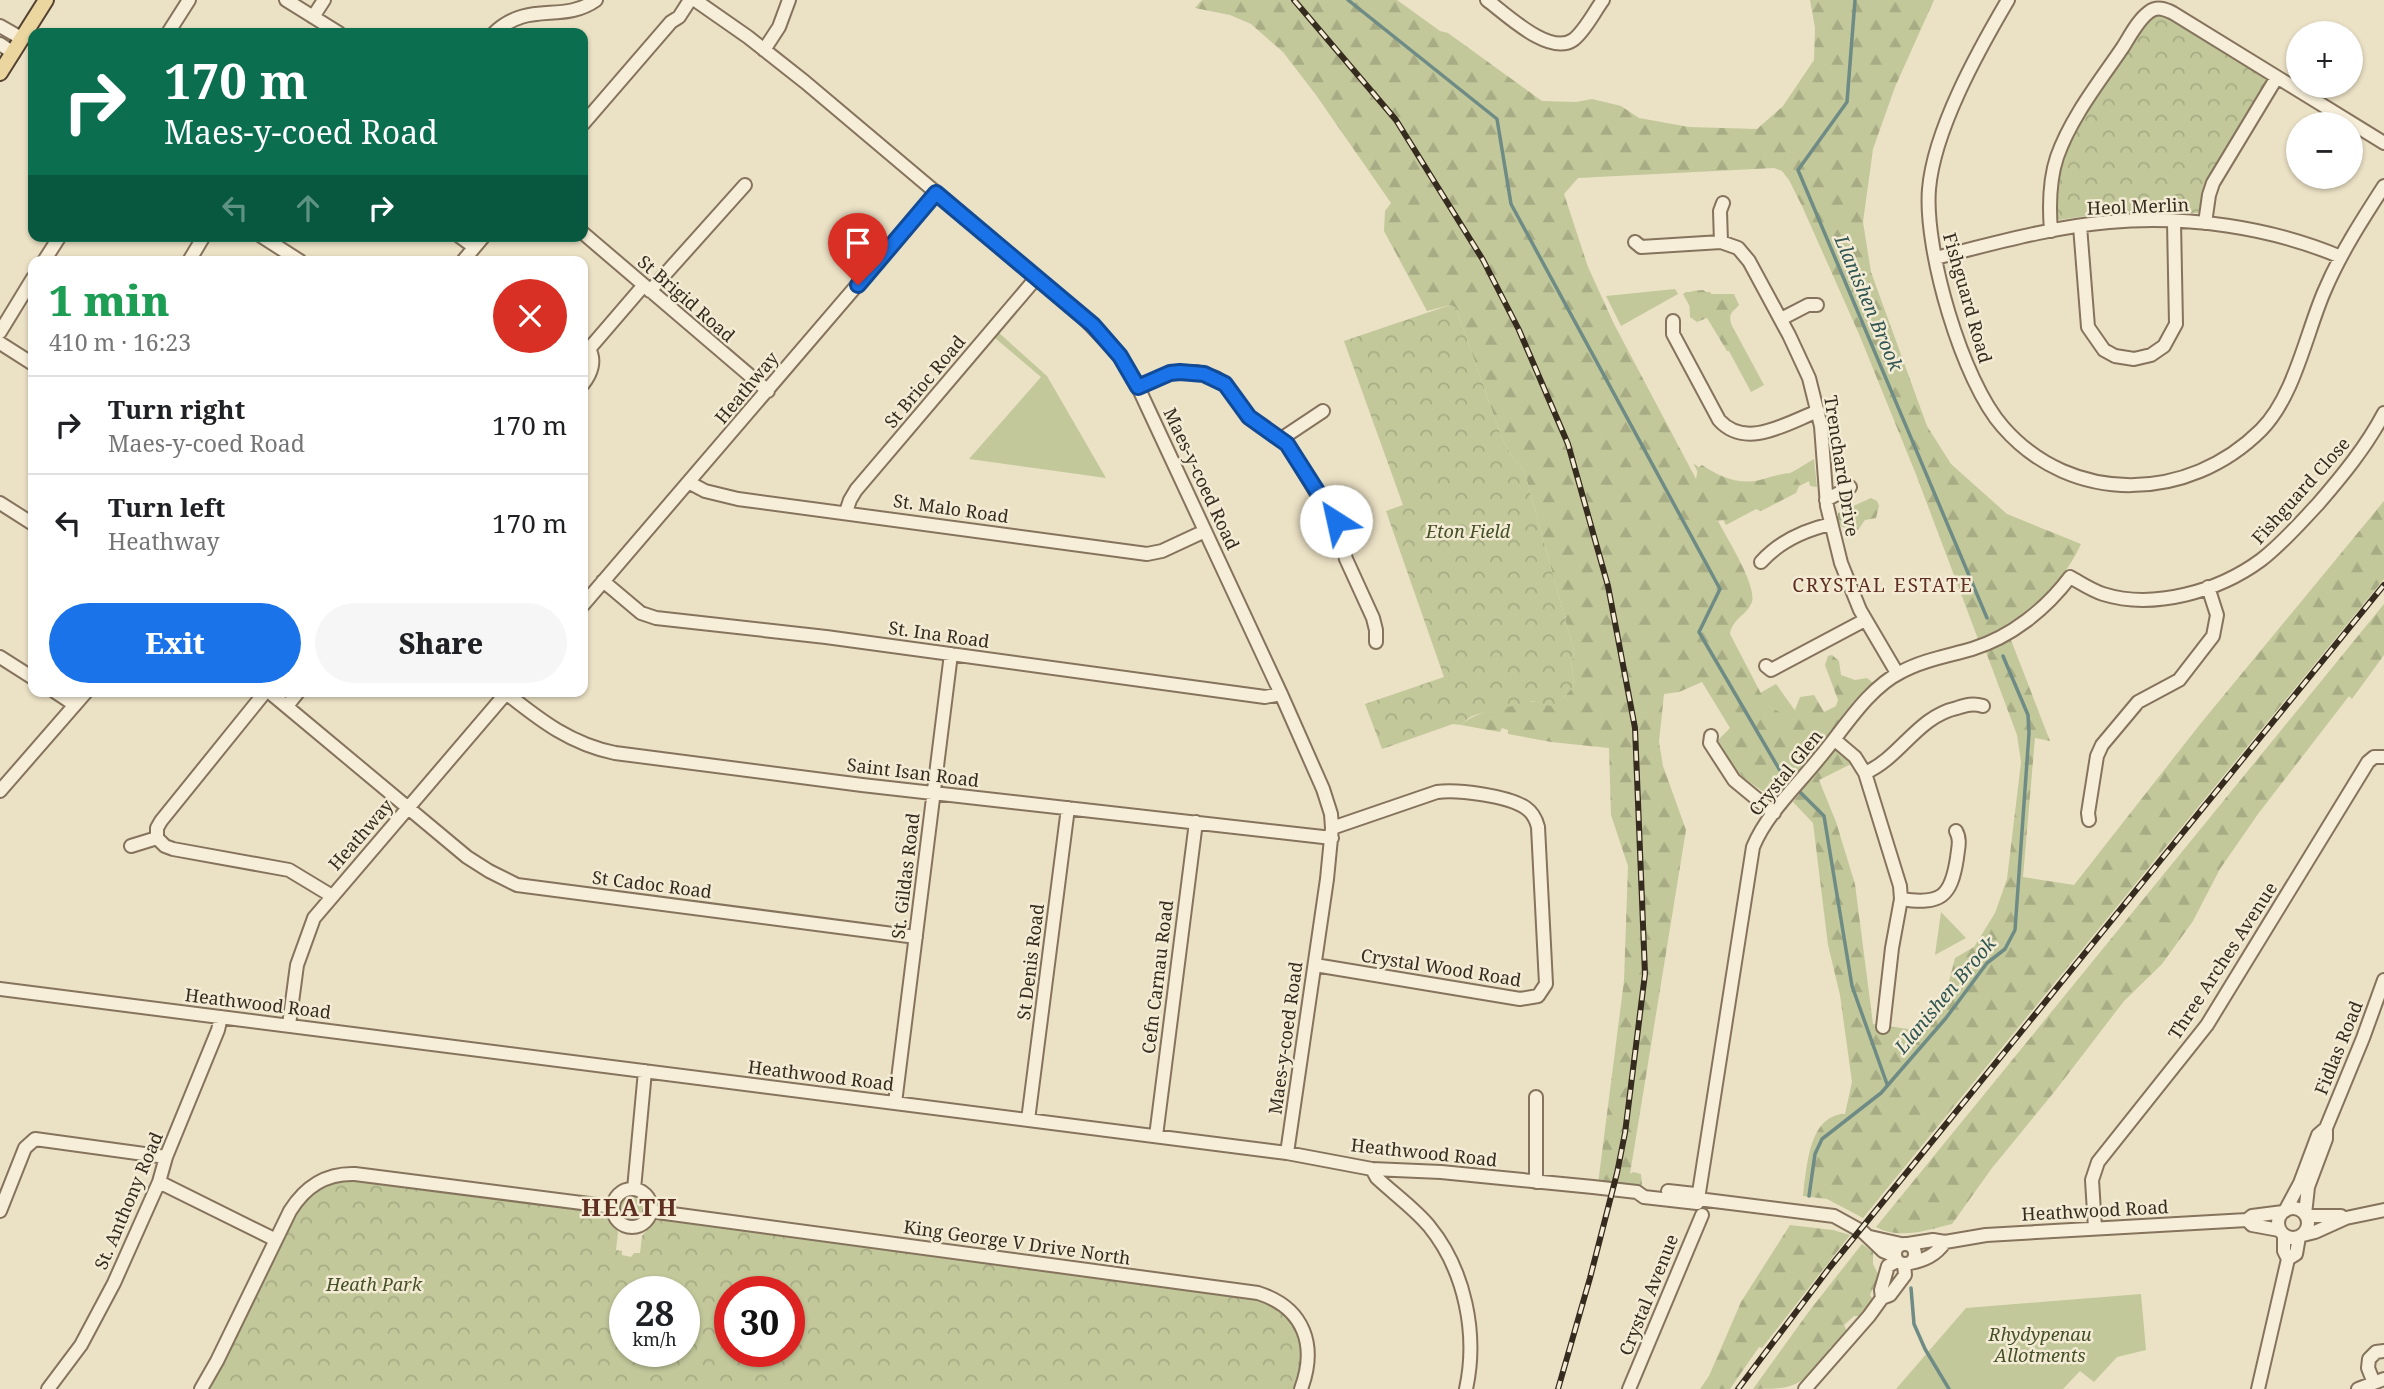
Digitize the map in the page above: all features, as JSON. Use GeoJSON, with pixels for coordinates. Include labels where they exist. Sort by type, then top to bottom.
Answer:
{"type":"FeatureCollection","features":[{"type":"Feature","properties":{"kind":"main road"},"geometry":{"type":"LineString","coordinates":[[0,73],[6,48],[21,38],[46,0]]}},
{"type":"Feature","properties":{"kind":"street"},"geometry":{"type":"LineString","coordinates":[[171,28],[188,0]]}},
{"type":"Feature","properties":{"kind":"street"},"geometry":{"type":"LineString","coordinates":[[286,0],[303,5],[313,17],[331,28]]}},
{"type":"Feature","properties":{"kind":"street"},"geometry":{"type":"LineString","coordinates":[[313,17],[324,0]]}},
{"type":"Feature","properties":{"kind":"street"},"geometry":{"type":"LineString","coordinates":[[502,28],[520,16],[576,10],[596,0]]}},
{"type":"Feature","properties":{"kind":"street"},"geometry":{"type":"LineString","coordinates":[[588,118],[693,0]]}},
{"type":"Feature","properties":{"kind":"street","name":"Maes-y-coed Road"},"geometry":{"type":"LineString","coordinates":[[693,0],[764,50],[1037,277],[1103,336],[1126,365],[1138,387],[1282,694],[1331,814],[1332,833],[1315,965],[1287,1153]]}},
{"type":"Feature","properties":{"kind":"street"},"geometry":{"type":"LineString","coordinates":[[764,50],[779,27],[789,0]]}},
{"type":"Feature","properties":{"kind":"street"},"geometry":{"type":"LineString","coordinates":[[1488,0],[1544,41],[1557,44],[1574,39],[1603,0]]}},
{"type":"Feature","properties":{"kind":"street","name":"Fishguard Road"},"geometry":{"type":"LineString","coordinates":[[2008,0],[1963,86],[1934,161],[1928,212],[1935,258],[1946,301],[1981,397],[2001,426],[2025,449],[2053,466],[2085,479],[2123,485],[2166,482],[2201,472],[2227,457],[2261,430],[2285,395],[2323,295],[2384,186]]}},
{"type":"Feature","properties":{"kind":"street"},"geometry":{"type":"LineString","coordinates":[[2051,231],[2051,185],[2061,147],[2090,95],[2150,11],[2155,9],[2167,10],[2384,143]]}},
{"type":"Feature","properties":{"kind":"street"},"geometry":{"type":"LineString","coordinates":[[0,26],[21,38]]}},
{"type":"Feature","properties":{"kind":"street"},"geometry":{"type":"LineString","coordinates":[[2206,223],[2207,202],[2213,183],[2277,77]]}},
{"type":"Feature","properties":{"kind":"street"},"geometry":{"type":"LineString","coordinates":[[588,346],[745,185]]}},
{"type":"Feature","properties":{"kind":"street","name":"Heathway"},"geometry":{"type":"LineString","coordinates":[[588,599],[936,193]]}},
{"type":"Feature","properties":{"kind":"street"},"geometry":{"type":"LineString","coordinates":[[1635,242],[1641,247],[1721,242],[1720,211],[1723,202]]}},
{"type":"Feature","properties":{"kind":"street","name":"Heol Merlin"},"geometry":{"type":"LineString","coordinates":[[1935,258],[2051,231],[2119,221],[2206,223],[2286,238],[2342,257]]}},
{"type":"Feature","properties":{"kind":"street"},"geometry":{"type":"LineString","coordinates":[[2080,226],[2088,327],[2104,350],[2115,356],[2134,359],[2151,355],[2164,346],[2176,324],[2174,222]]}},
{"type":"Feature","properties":{"kind":"street","name":"St Brigid Road"},"geometry":{"type":"LineString","coordinates":[[588,237],[768,391]]}},
{"type":"Feature","properties":{"kind":"street"},"geometry":{"type":"LineString","coordinates":[[270,242],[292,256]]}},
{"type":"Feature","properties":{"kind":"street"},"geometry":{"type":"LineString","coordinates":[[468,242],[474,247]]}},
{"type":"Feature","properties":{"kind":"street"},"geometry":{"type":"LineString","coordinates":[[467,256],[479,242]]}},
{"type":"Feature","properties":{"kind":"street","name":"Trenchard Drive"},"geometry":{"type":"LineString","coordinates":[[1721,242],[1738,248],[1744,254],[1803,363],[1818,411],[1826,500],[1847,581],[1865,620],[1897,673]]}},
{"type":"Feature","properties":{"kind":"street","name":"St Brioc Road"},"geometry":{"type":"LineString","coordinates":[[846,512],[847,504],[856,490],[1037,277]]}},
{"type":"Feature","properties":{"kind":"street"},"geometry":{"type":"LineString","coordinates":[[0,332],[28,286]]}},
{"type":"Feature","properties":{"kind":"street"},"geometry":{"type":"LineString","coordinates":[[1781,319],[1808,304],[1817,305]]}},
{"type":"Feature","properties":{"kind":"street"},"geometry":{"type":"LineString","coordinates":[[1673,321],[1673,334],[1719,420],[1729,429],[1745,434],[1758,434],[1818,411]]}},
{"type":"Feature","properties":{"kind":"street"},"geometry":{"type":"LineString","coordinates":[[0,343],[28,361]]}},
{"type":"Feature","properties":{"kind":"street"},"geometry":{"type":"LineString","coordinates":[[588,351],[593,359],[588,375]]}},
{"type":"Feature","properties":{"kind":"street"},"geometry":{"type":"LineString","coordinates":[[1138,387],[1170,373],[1196,372],[1216,378],[1231,392],[1249,417],[1267,432],[1281,439],[1292,451],[1336,521],[1346,559],[1373,618],[1376,642]]}},
{"type":"Feature","properties":{"kind":"street"},"geometry":{"type":"LineString","coordinates":[[1281,439],[1323,411]]}},
{"type":"Feature","properties":{"kind":"street","name":"Fishguard Close"},"geometry":{"type":"LineString","coordinates":[[2070,577],[2105,594],[2129,598],[2164,598],[2208,587],[2244,572],[2282,542],[2355,461],[2384,413]]}},
{"type":"Feature","properties":{"kind":"street","name":"St. Malo Road"},"geometry":{"type":"LineString","coordinates":[[690,483],[705,491],[738,499],[1147,554],[1163,551],[1205,531]]}},
{"type":"Feature","properties":{"kind":"street"},"geometry":{"type":"LineString","coordinates":[[1826,500],[1850,487]]}},
{"type":"Feature","properties":{"kind":"street"},"geometry":{"type":"LineString","coordinates":[[0,503],[28,521]]}},
{"type":"Feature","properties":{"kind":"street"},"geometry":{"type":"LineString","coordinates":[[1336,521],[1354,514],[1364,514]]}},
{"type":"Feature","properties":{"kind":"street"},"geometry":{"type":"LineString","coordinates":[[1761,562],[1773,549],[1807,531],[1831,524]]}},
{"type":"Feature","properties":{"kind":"street","name":"Crystal Glen"},"geometry":{"type":"LineString","coordinates":[[1698,1199],[1750,858],[1758,836],[1879,687],[1897,673],[1918,664],[1973,649],[2001,637],[2036,612],[2070,577]]}},
{"type":"Feature","properties":{"kind":"street","name":"St. Ina Road"},"geometry":{"type":"LineString","coordinates":[[603,582],[647,616],[1265,697],[1282,694]]}},
{"type":"Feature","properties":{"kind":"street"},"geometry":{"type":"LineString","coordinates":[[2089,820],[2097,756],[2102,746],[2138,702],[2179,680],[2213,636],[2217,615],[2208,587]]}},
{"type":"Feature","properties":{"kind":"street"},"geometry":{"type":"LineString","coordinates":[[1766,666],[1771,670],[1865,620]]}},
{"type":"Feature","properties":{"kind":"street","name":"St. Gildas Road"},"geometry":{"type":"LineString","coordinates":[[895,1103],[951,654]]}},
{"type":"Feature","properties":{"kind":"street"},"geometry":{"type":"LineString","coordinates":[[0,657],[28,675]]}},
{"type":"Feature","properties":{"kind":"street"},"geometry":{"type":"LineString","coordinates":[[63,697],[75,705]]}},
{"type":"Feature","properties":{"kind":"street"},"geometry":{"type":"LineString","coordinates":[[0,791],[82,697]]}},
{"type":"Feature","properties":{"kind":"street"},"geometry":{"type":"LineString","coordinates":[[262,697],[161,821],[157,828],[157,838],[173,849],[289,870],[331,896]]}},
{"type":"Feature","properties":{"kind":"street","name":"St Cadoc Road"},"geometry":{"type":"LineString","coordinates":[[275,697],[478,864],[517,885],[916,937]]}},
{"type":"Feature","properties":{"kind":"street"},"geometry":{"type":"LineString","coordinates":[[287,706],[294,697]]}},
{"type":"Feature","properties":{"kind":"street","name":"Heathway"},"geometry":{"type":"LineString","coordinates":[[289,1025],[300,955],[314,918],[503,697]]}},
{"type":"Feature","properties":{"kind":"street","name":"Saint Isan Road"},"geometry":{"type":"LineString","coordinates":[[513,697],[552,729],[598,750],[934,793],[1196,822],[1332,833]]}},
{"type":"Feature","properties":{"kind":"street"},"geometry":{"type":"LineString","coordinates":[[1865,773],[1884,763],[1919,727],[1935,715],[1974,704],[1983,706]]}},
{"type":"Feature","properties":{"kind":"street"},"geometry":{"type":"LineString","coordinates":[[1712,736],[1710,743],[1734,780],[1774,813]]}},
{"type":"Feature","properties":{"kind":"street"},"geometry":{"type":"LineString","coordinates":[[1835,740],[1855,757],[1865,773],[1900,886],[1901,899],[1883,1027]]}},
{"type":"Feature","properties":{"kind":"street","name":"Three Arches Avenue"},"geometry":{"type":"LineString","coordinates":[[2095,1228],[2092,1180],[2098,1162],[2207,1025],[2368,762],[2374,757],[2384,757]]}},
{"type":"Feature","properties":{"kind":"street","name":"Crystal Wood Road"},"geometry":{"type":"LineString","coordinates":[[1315,965],[1486,995],[1529,999],[1542,994],[1546,984],[1541,857],[1536,821],[1528,810],[1511,801],[1448,791],[1437,792],[1332,833]]}},
{"type":"Feature","properties":{"kind":"street","name":"St Denis Road"},"geometry":{"type":"LineString","coordinates":[[1028,1120],[1068,808]]}},
{"type":"Feature","properties":{"kind":"street","name":"Cefn Carnau Road"},"geometry":{"type":"LineString","coordinates":[[1156,1136],[1196,822]]}},
{"type":"Feature","properties":{"kind":"street"},"geometry":{"type":"LineString","coordinates":[[1901,899],[1932,900],[1948,890],[1954,878],[1960,838],[1956,831]]}},
{"type":"Feature","properties":{"kind":"street"},"geometry":{"type":"LineString","coordinates":[[131,846],[157,838]]}},
{"type":"Feature","properties":{"kind":"street","name":"Fidlas Road"},"geometry":{"type":"LineString","coordinates":[[2306,1215],[2308,1187],[2326,1139],[2326,1128],[2384,980]]}},
{"type":"Feature","properties":{"kind":"street","name":"Heathwood Road"},"geometry":{"type":"LineString","coordinates":[[0,989],[1287,1153],[1372,1169],[1441,1172],[1637,1192],[1644,1197],[1697,1203],[1698,1199],[1825,1214],[1842,1219],[1870,1237],[1883,1251],[1923,1260],[1939,1251],[1945,1242]]}},
{"type":"Feature","properties":{"kind":"street","name":"St. Anthony Road"},"geometry":{"type":"LineString","coordinates":[[48,1389],[81,1345],[96,1319],[159,1182],[166,1157],[221,1017]]}},
{"type":"Feature","properties":{"kind":"street"},"geometry":{"type":"LineString","coordinates":[[634,1189],[645,1071]]}},
{"type":"Feature","properties":{"kind":"street"},"geometry":{"type":"LineString","coordinates":[[1535,1182],[1536,1097]]}},
{"type":"Feature","properties":{"kind":"street","name":"Fidlas Road"},"geometry":{"type":"LineString","coordinates":[[2284,1211],[2300,1182],[2318,1135],[2326,1128]]}},
{"type":"Feature","properties":{"kind":"street"},"geometry":{"type":"LineString","coordinates":[[0,1211],[25,1148],[35,1139],[166,1157]]}},
{"type":"Feature","properties":{"kind":"street"},"geometry":{"type":"LineString","coordinates":[[1372,1169],[1377,1178],[1422,1217],[1450,1259],[1465,1302],[1470,1327],[1471,1351],[1466,1389]]}},
{"type":"Feature","properties":{"kind":"street"},"geometry":{"type":"LineString","coordinates":[[201,1389],[290,1211],[304,1192],[322,1180],[344,1174],[613,1207]]}},
{"type":"Feature","properties":{"kind":"street"},"geometry":{"type":"LineString","coordinates":[[159,1182],[276,1240]]}},
{"type":"Feature","properties":{"kind":"street"},"geometry":{"type":"LineString","coordinates":[[628,1189],[634,1189],[645,1194],[650,1211],[646,1221],[631,1227],[619,1222],[613,1207],[618,1195],[628,1189]]}},
{"type":"Feature","properties":{"kind":"street"},"geometry":{"type":"LineString","coordinates":[[2258,1389],[2288,1259],[2278,1222],[2284,1211],[2295,1208],[2306,1215],[2346,1218]]}},
{"type":"Feature","properties":{"kind":"street"},"geometry":{"type":"LineString","coordinates":[[2282,1233],[2301,1236],[2346,1218],[2384,1210]]}},
{"type":"Feature","properties":{"kind":"street","name":"King George V Drive North"},"geometry":{"type":"LineString","coordinates":[[650,1211],[1258,1293],[1286,1307],[1302,1328],[1309,1357],[1301,1389]]}},
{"type":"Feature","properties":{"kind":"street","name":"Heathwood Road"},"geometry":{"type":"LineString","coordinates":[[1903,1256],[1933,1240],[1945,1242],[1986,1235],[2248,1220],[2252,1216],[2284,1211]]}},
{"type":"Feature","properties":{"kind":"street","name":"Crystal Avenue"},"geometry":{"type":"LineString","coordinates":[[1629,1389],[1702,1215]]}},
{"type":"Feature","properties":{"kind":"street"},"geometry":{"type":"LineString","coordinates":[[2288,1259],[2295,1254],[2301,1236],[2308,1227],[2306,1215]]}},
{"type":"Feature","properties":{"kind":"street","name":"Heathwood Road"},"geometry":{"type":"LineString","coordinates":[[2248,1220],[2252,1225],[2282,1233]]}},
{"type":"Feature","properties":{"kind":"street"},"geometry":{"type":"LineString","coordinates":[[1805,1389],[1869,1316],[1882,1297],[1890,1295],[1905,1275],[1903,1256]]}},
{"type":"Feature","properties":{"kind":"street"},"geometry":{"type":"LineString","coordinates":[[2358,1389],[2379,1381],[2368,1368],[2369,1359],[2376,1352],[2384,1351]]}},
{"type":"Feature","properties":{"kind":"green space"},"geometry":{"type":"Polygon","coordinates":[[[1202,0],[1397,0],[1542,101],[1576,102],[1592,99],[1621,106],[1639,118],[1689,127],[1757,129],[1783,106],[1814,60],[1815,28],[1810,0],[1934,0],[1895,87],[1873,149],[1863,222],[1871,272],[1927,426],[1951,464],[2007,514],[2081,544],[2063,575],[2038,601],[1994,631],[1978,639],[1859,334],[1802,206],[1782,171],[1774,168],[1578,178],[1564,194],[1588,267],[1614,324],[1696,479],[1698,468],[1702,465],[1737,481],[1760,480],[1793,473],[1800,484],[1796,493],[1761,511],[1745,503],[1734,503],[1736,513],[1731,519],[1718,521],[1746,573],[1752,594],[1750,606],[1734,624],[1730,634],[1767,705],[1797,722],[1795,710],[1800,697],[1814,695],[1824,712],[1836,706],[1838,700],[1825,665],[1828,656],[1832,655],[1839,661],[1841,675],[1855,680],[1867,678],[1874,688],[1862,703],[1852,704],[1856,707],[1776,799],[1741,775],[1728,761],[1717,741],[1730,728],[1702,682],[1679,692],[1664,694],[1659,742],[1663,766],[1686,830],[1630,1174],[1641,1174],[1642,1185],[1638,1191],[1598,1184],[1624,981],[1628,866],[1611,815],[1609,748],[1508,734],[1508,730],[1502,728],[1500,732],[1461,725],[1483,713],[1525,702],[1555,704],[1574,685],[1571,661],[1575,655],[1524,470],[1512,457],[1501,436],[1456,308],[1450,305],[1427,311],[1384,231],[1385,211],[1391,203],[1283,52],[1251,24],[1230,15],[1195,8],[1202,0]]]}},
{"type":"Feature","properties":{"kind":"green space"},"geometry":{"type":"Polygon","coordinates":[[[2161,12],[2265,76],[2266,85],[2204,195],[2198,213],[2107,213],[2059,220],[2055,215],[2059,164],[2082,116],[2147,19],[2161,12]]]}},
{"type":"Feature","properties":{"kind":"green space"},"geometry":{"type":"Polygon","coordinates":[[[1675,289],[1678,294],[1621,326],[1606,296],[1675,289]]]}},
{"type":"Feature","properties":{"kind":"green space"},"geometry":{"type":"Polygon","coordinates":[[[1703,290],[1709,294],[1734,294],[1739,305],[1730,318],[1740,349],[1727,351],[1707,318],[1697,322],[1690,317],[1689,294],[1703,290]]]}},
{"type":"Feature","properties":{"kind":"green space"},"geometry":{"type":"Polygon","coordinates":[[[1710,292],[1723,309],[1764,385],[1751,392],[1708,312],[1696,318],[1683,294],[1710,292]]]}},
{"type":"Feature","properties":{"kind":"green space","name":"Eton Field"},"geometry":{"type":"Polygon","coordinates":[[[1450,305],[1456,308],[1501,436],[1512,457],[1524,470],[1575,655],[1571,661],[1574,685],[1558,704],[1550,706],[1533,701],[1478,714],[1461,725],[1453,724],[1382,749],[1365,704],[1444,677],[1386,511],[1403,505],[1344,341],[1450,305]]]}},
{"type":"Feature","properties":{"kind":"green space"},"geometry":{"type":"Polygon","coordinates":[[[999,333],[1047,376],[1106,478],[969,459],[1041,377],[995,338],[999,333]]]}},
{"type":"Feature","properties":{"kind":"green space"},"geometry":{"type":"Polygon","coordinates":[[[1814,459],[1817,487],[1810,486],[1809,481],[1726,525],[1693,463],[1721,479],[1755,484],[1781,478],[1814,459]]]}},
{"type":"Feature","properties":{"kind":"green space"},"geometry":{"type":"Polygon","coordinates":[[[1871,498],[1877,501],[1879,506],[1876,518],[1865,520],[1858,530],[1842,527],[1838,523],[1838,513],[1871,498]]]}},
{"type":"Feature","properties":{"kind":"green space"},"geometry":{"type":"Polygon","coordinates":[[[2384,501],[2384,579],[1863,1218],[1827,1199],[1803,1196],[1808,1158],[1817,1133],[1823,1123],[1845,1114],[1852,1082],[1840,995],[1828,945],[1813,823],[1793,802],[1835,748],[1851,764],[1819,780],[1836,822],[1855,884],[1873,1024],[1922,1031],[1943,1005],[1955,958],[1974,947],[1995,913],[2007,879],[2021,762],[2017,735],[1986,652],[2011,640],[2050,741],[2035,738],[2023,877],[2074,885],[2201,723],[2384,501]]]}},
{"type":"Feature","properties":{"kind":"green space"},"geometry":{"type":"Polygon","coordinates":[[[2384,604],[2384,655],[2352,699],[2349,696],[2258,814],[2220,869],[2193,921],[2162,964],[2124,1001],[1992,1168],[1952,1224],[1904,1233],[1876,1227],[2384,604]]]}},
{"type":"Feature","properties":{"kind":"green space"},"geometry":{"type":"Polygon","coordinates":[[[1776,684],[1796,712],[1798,723],[1767,705],[1760,693],[1776,684]]]}},
{"type":"Feature","properties":{"kind":"green space"},"geometry":{"type":"Polygon","coordinates":[[[1941,912],[1966,938],[1935,955],[1941,912]]]}},
{"type":"Feature","properties":{"kind":"green space","name":"Heath Park"},"geometry":{"type":"Polygon","coordinates":[[[339,1177],[608,1211],[618,1232],[616,1250],[631,1257],[634,1253],[640,1253],[642,1236],[658,1215],[1255,1295],[1284,1309],[1304,1342],[1298,1389],[204,1389],[303,1197],[339,1177]]]}},
{"type":"Feature","properties":{"kind":"green space"},"geometry":{"type":"Polygon","coordinates":[[[632,1193],[638,1194],[646,1202],[646,1214],[638,1222],[632,1223],[626,1222],[618,1214],[617,1208],[618,1202],[626,1194],[632,1193]]]}},
{"type":"Feature","properties":{"kind":"green space"},"geometry":{"type":"Polygon","coordinates":[[[1790,1225],[1833,1230],[1850,1235],[1762,1348],[1759,1347],[1730,1389],[1700,1389],[1709,1376],[1741,1302],[1790,1225]]]}},
{"type":"Feature","properties":{"kind":"green space"},"geometry":{"type":"Polygon","coordinates":[[[1862,1244],[1873,1252],[1873,1264],[1879,1276],[1870,1295],[1875,1302],[1861,1316],[1854,1316],[1844,1325],[1848,1334],[1835,1347],[1830,1347],[1823,1362],[1808,1376],[1788,1387],[1753,1389],[1810,1310],[1862,1244]]]}},
{"type":"Feature","properties":{"kind":"green space","name":"Rhydypenau Allotments"},"geometry":{"type":"Polygon","coordinates":[[[2141,1294],[2146,1350],[2117,1357],[2094,1382],[2080,1371],[2063,1389],[1896,1389],[1966,1308],[2141,1294]]]}},
{"type":"Feature","properties":{"kind":"waterway"},"geometry":{"type":"LineString","coordinates":[[1348,0],[1497,119],[1511,204],[1720,589],[1699,632],[1782,774],[1824,816],[1852,986],[1887,1084]]}},
{"type":"Feature","properties":{"kind":"waterway","name":"Llanishen Brook"},"geometry":{"type":"LineString","coordinates":[[1855,0],[1847,102],[1798,170],[1987,618]]}},
{"type":"Feature","properties":{"kind":"waterway","name":"Llanishen Brook"},"geometry":{"type":"LineString","coordinates":[[1809,1196],[1815,1154],[1822,1139],[1881,1093],[1946,1018],[1987,963],[2005,949],[2015,930],[2029,733],[2028,715],[2003,656]]}},
{"type":"Feature","properties":{"kind":"waterway","name":"Llanishen Brook"},"geometry":{"type":"LineString","coordinates":[[1911,1288],[1914,1324],[1925,1349],[1949,1389]]}},
{"type":"Feature","properties":{"kind":"railway"},"geometry":{"type":"LineString","coordinates":[[1294,0],[1396,120],[1483,260],[1519,330],[1568,444],[1608,586],[1635,728],[1645,974],[1625,1133],[1617,1173],[1558,1389]]}},
{"type":"Feature","properties":{"kind":"railway"},"geometry":{"type":"LineString","coordinates":[[1738,1389],[1830,1267],[2384,585]]}},
{"type":"Feature","properties":{"kind":"district","name":"CRYSTAL ESTATE"},"geometry":{"type":"Point","coordinates":[1883,585]}},
{"type":"Feature","properties":{"kind":"district","name":"HEATH"},"geometry":{"type":"Point","coordinates":[630,1208]}},
{"type":"Feature","properties":{"kind":"route"},"geometry":{"type":"LineString","coordinates":[[858,285],[936,193],[1093,325],[1120,356],[1138,387],[1170,373],[1186,371],[1216,378],[1225,384],[1249,417],[1287,444],[1336,521]]}}]}
